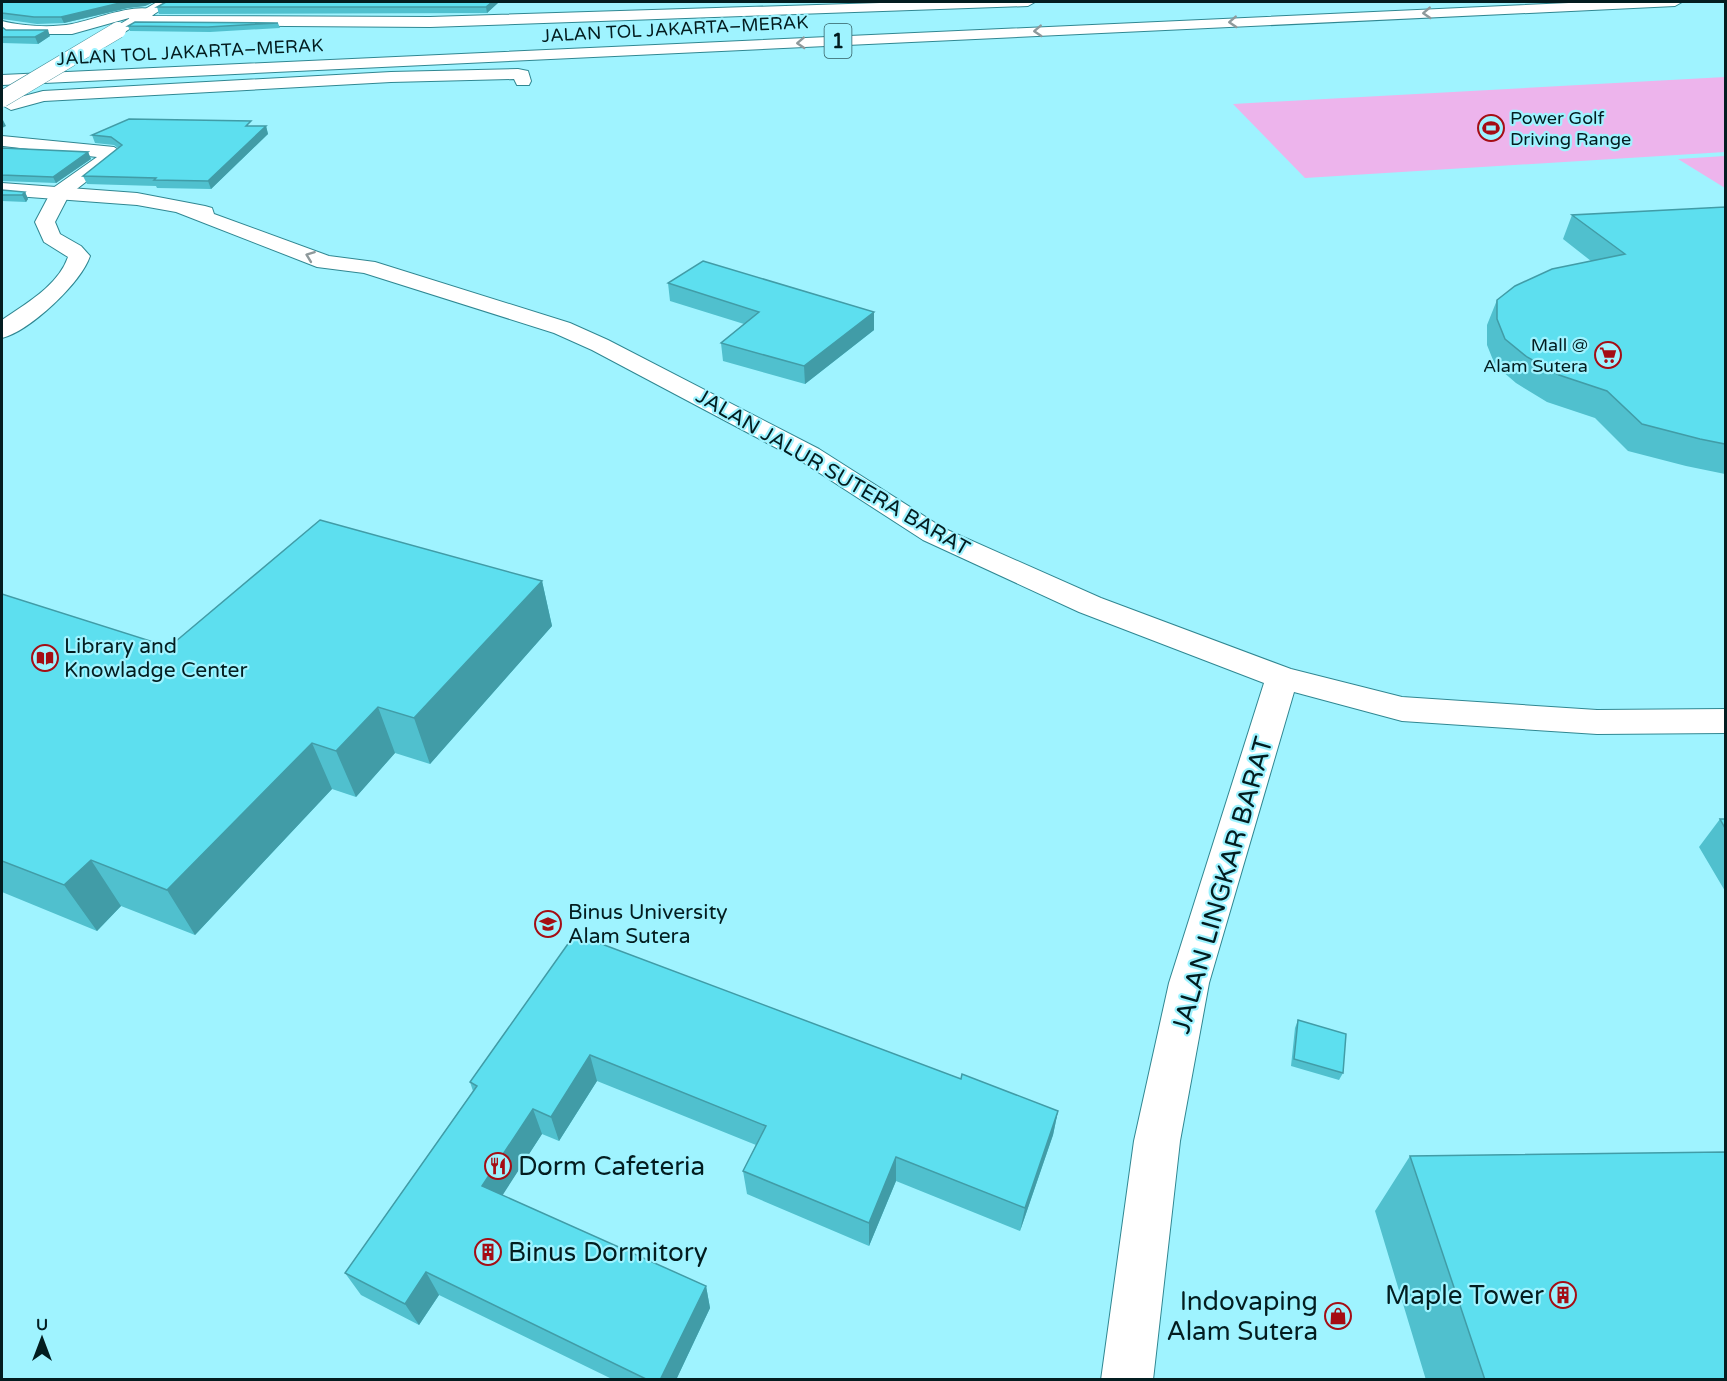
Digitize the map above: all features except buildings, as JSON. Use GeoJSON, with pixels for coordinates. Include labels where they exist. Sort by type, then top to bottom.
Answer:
{"type":"FeatureCollection","features":[{"type":"Feature","properties":{"kind":"main road"},"geometry":{"type":"LineString","coordinates":[[6,102],[118,30],[167,2]]}},
{"type":"Feature","properties":{"kind":"main road"},"geometry":{"type":"LineString","coordinates":[[135,20],[411,22],[1028,2]]}},
{"type":"Feature","properties":{"kind":"main road","name":"JALAN TOL JAKARTA–MERAK"},"geometry":{"type":"LineString","coordinates":[[454,43],[1372,2]]}},
{"type":"Feature","properties":{"kind":"main road","name":"JALAN TOL JAKARTA–MERAK"},"geometry":{"type":"LineString","coordinates":[[2,80],[1675,2]]}},
{"type":"Feature","properties":{"kind":"main road"},"geometry":{"type":"LineString","coordinates":[[411,22],[427,8]]}},
{"type":"Feature","properties":{"kind":"main road"},"geometry":{"type":"LineString","coordinates":[[2,26],[16,29],[72,29],[120,14],[149,12]]}},
{"type":"Feature","properties":{"kind":"main road","name":"JALAN TOL JAKARTA–MERAK"},"geometry":{"type":"LineString","coordinates":[[2,63],[96,59]]}},
{"type":"Feature","properties":{"kind":"main road"},"geometry":{"type":"LineString","coordinates":[[6,102],[43,96],[391,77],[518,74],[522,75],[523,81]]}},
{"type":"Feature","properties":{"kind":"main road"},"geometry":{"type":"LineString","coordinates":[[2,331],[50,294],[78,266],[79,256],[74,250],[51,238],[46,230],[45,222],[55,207],[60,192],[114,153],[3,141]]}},
{"type":"Feature","properties":{"kind":"main road","name":"JALAN JALUR SUTERA BARAT"},"geometry":{"type":"LineString","coordinates":[[2,189],[137,200],[184,210],[240,216],[273,225],[347,252],[367,267],[518,313],[600,345],[810,455],[933,534],[1090,605],[1282,678],[1402,709],[1597,722],[1725,722]]}},
{"type":"Feature","properties":{"kind":"main road"},"geometry":{"type":"LineString","coordinates":[[10,301],[50,294]]}},
{"type":"Feature","properties":{"kind":"main road","name":"JALAN LINGKAR BARAT"},"geometry":{"type":"LineString","coordinates":[[1126,1380],[1156,1141],[1189,983],[1282,678]]}},
{"type":"Feature","properties":{"kind":"shaded area","name":"Power Golf Driving Range"},"geometry":{"type":"Polygon","coordinates":[[[1725,77],[1725,152],[1305,178],[1233,104],[1725,77]]]}},
{"type":"Feature","properties":{"kind":"shaded area"},"geometry":{"type":"Polygon","coordinates":[[[1725,156],[1725,188],[1678,159],[1725,156]]]}},
{"type":"Feature","properties":{"kind":"place","name":"Power Golf Driving Range"},"geometry":{"type":"Point","coordinates":[1491,128]}},
{"type":"Feature","properties":{"kind":"place","name":"Mall @ Alam Sutera"},"geometry":{"type":"Point","coordinates":[1608,355]}},
{"type":"Feature","properties":{"kind":"place","name":"Library and Knowladge Center"},"geometry":{"type":"Point","coordinates":[45,658]}},
{"type":"Feature","properties":{"kind":"place","name":"Binus University Alam Sutera"},"geometry":{"type":"Point","coordinates":[548,924]}},
{"type":"Feature","properties":{"kind":"place","name":"Dorm Cafeteria"},"geometry":{"type":"Point","coordinates":[498,1166]}},
{"type":"Feature","properties":{"kind":"place","name":"Binus Dormitory"},"geometry":{"type":"Point","coordinates":[488,1252]}},
{"type":"Feature","properties":{"kind":"place","name":"Maple Tower"},"geometry":{"type":"Point","coordinates":[1563,1295]}},
{"type":"Feature","properties":{"kind":"place","name":"Indovaping Alam Sutera"},"geometry":{"type":"Point","coordinates":[1338,1316]}}]}
